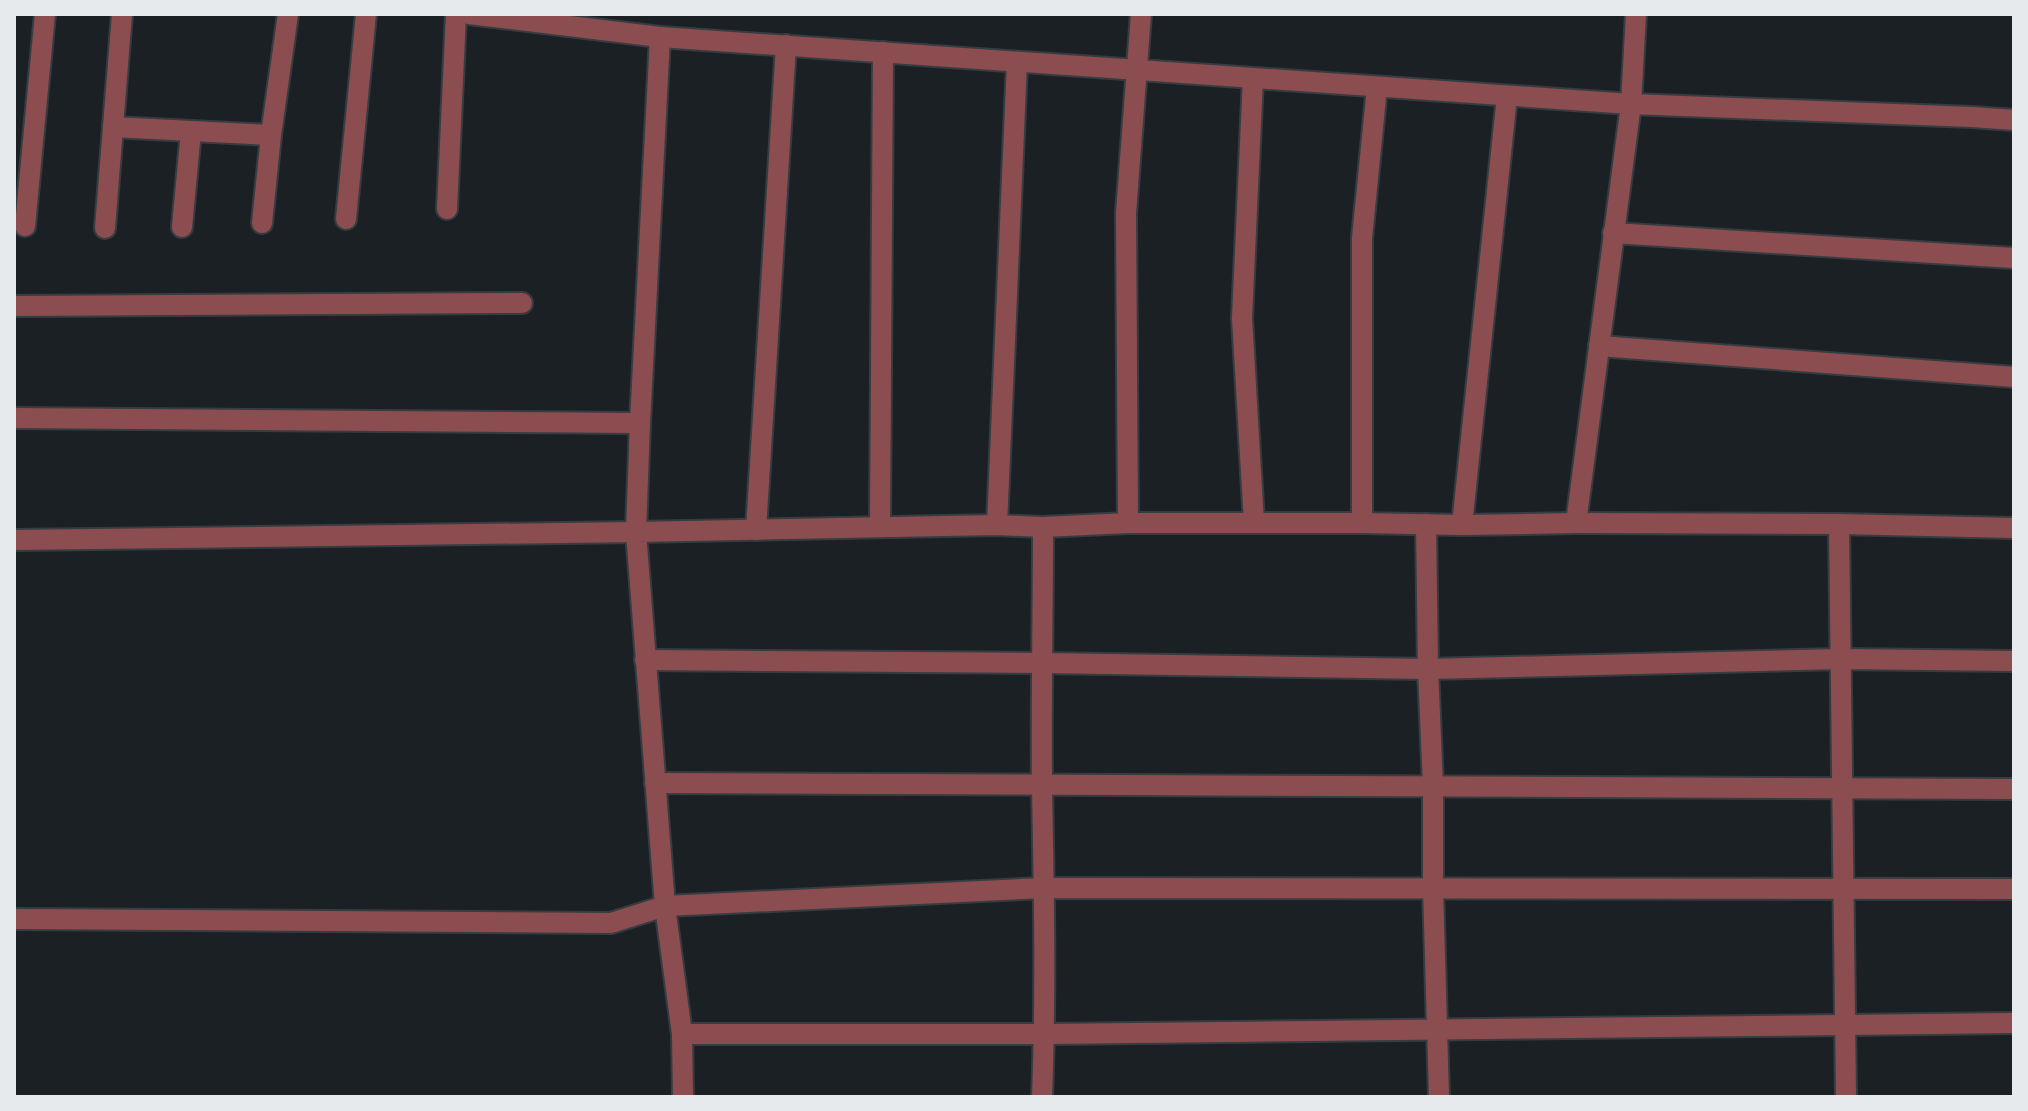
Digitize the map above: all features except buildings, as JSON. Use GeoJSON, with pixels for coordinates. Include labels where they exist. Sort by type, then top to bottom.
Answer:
{"type":"FeatureCollection","features":[{"type":"Feature","properties":{"kind":"street"},"geometry":{"type":"LineString","coordinates":[[25,226],[45,14]]}},
{"type":"Feature","properties":{"kind":"street"},"geometry":{"type":"LineString","coordinates":[[105,228],[122,14]]}},
{"type":"Feature","properties":{"kind":"street"},"geometry":{"type":"LineString","coordinates":[[262,223],[288,14]]}},
{"type":"Feature","properties":{"kind":"street"},"geometry":{"type":"LineString","coordinates":[[346,219],[366,14]]}},
{"type":"Feature","properties":{"kind":"street"},"geometry":{"type":"LineString","coordinates":[[447,209],[456,14]]}},
{"type":"Feature","properties":{"kind":"street"},"geometry":{"type":"LineString","coordinates":[[469,14],[660,37],[1507,96],[2014,120]]}},
{"type":"Feature","properties":{"kind":"street"},"geometry":{"type":"LineString","coordinates":[[1128,523],[1126,213],[1141,14]]}},
{"type":"Feature","properties":{"kind":"street"},"geometry":{"type":"LineString","coordinates":[[1576,523],[1631,104],[1636,14]]}},
{"type":"Feature","properties":{"kind":"street"},"geometry":{"type":"LineString","coordinates":[[660,37],[636,532],[665,906],[682,1034],[683,1097]]}},
{"type":"Feature","properties":{"kind":"street"},"geometry":{"type":"LineString","coordinates":[[756,530],[786,45]]}},
{"type":"Feature","properties":{"kind":"street"},"geometry":{"type":"LineString","coordinates":[[880,527],[883,52]]}},
{"type":"Feature","properties":{"kind":"street"},"geometry":{"type":"LineString","coordinates":[[997,525],[1017,62]]}},
{"type":"Feature","properties":{"kind":"street"},"geometry":{"type":"LineString","coordinates":[[1253,78],[1242,318],[1254,523]]}},
{"type":"Feature","properties":{"kind":"street"},"geometry":{"type":"LineString","coordinates":[[1362,523],[1362,238],[1377,87]]}},
{"type":"Feature","properties":{"kind":"street"},"geometry":{"type":"LineString","coordinates":[[1462,525],[1507,96]]}},
{"type":"Feature","properties":{"kind":"street"},"geometry":{"type":"LineString","coordinates":[[113,127],[271,135]]}},
{"type":"Feature","properties":{"kind":"street"},"geometry":{"type":"LineString","coordinates":[[182,227],[191,131]]}},
{"type":"Feature","properties":{"kind":"street"},"geometry":{"type":"LineString","coordinates":[[1613,233],[2014,258]]}},
{"type":"Feature","properties":{"kind":"street"},"geometry":{"type":"LineString","coordinates":[[14,306],[522,303]]}},
{"type":"Feature","properties":{"kind":"street"},"geometry":{"type":"LineString","coordinates":[[1599,346],[2014,377]]}},
{"type":"Feature","properties":{"kind":"street"},"geometry":{"type":"LineString","coordinates":[[14,418],[640,423]]}},
{"type":"Feature","properties":{"kind":"street"},"geometry":{"type":"LineString","coordinates":[[14,540],[997,525],[1043,527],[1128,523],[1839,524],[2014,528]]}},
{"type":"Feature","properties":{"kind":"street"},"geometry":{"type":"LineString","coordinates":[[1426,524],[1439,1097]]}},
{"type":"Feature","properties":{"kind":"street"},"geometry":{"type":"LineString","coordinates":[[1839,524],[1846,1097]]}},
{"type":"Feature","properties":{"kind":"street"},"geometry":{"type":"LineString","coordinates":[[1042,1097],[1043,527]]}},
{"type":"Feature","properties":{"kind":"street"},"geometry":{"type":"LineString","coordinates":[[645,660],[1428,669],[1841,659],[2014,661]]}},
{"type":"Feature","properties":{"kind":"street"},"geometry":{"type":"LineString","coordinates":[[655,783],[2014,789]]}},
{"type":"Feature","properties":{"kind":"street"},"geometry":{"type":"LineString","coordinates":[[14,919],[611,923],[665,906],[1044,888],[2014,889]]}},
{"type":"Feature","properties":{"kind":"street"},"geometry":{"type":"LineString","coordinates":[[682,1034],[1437,1031],[2014,1023]]}}]}
